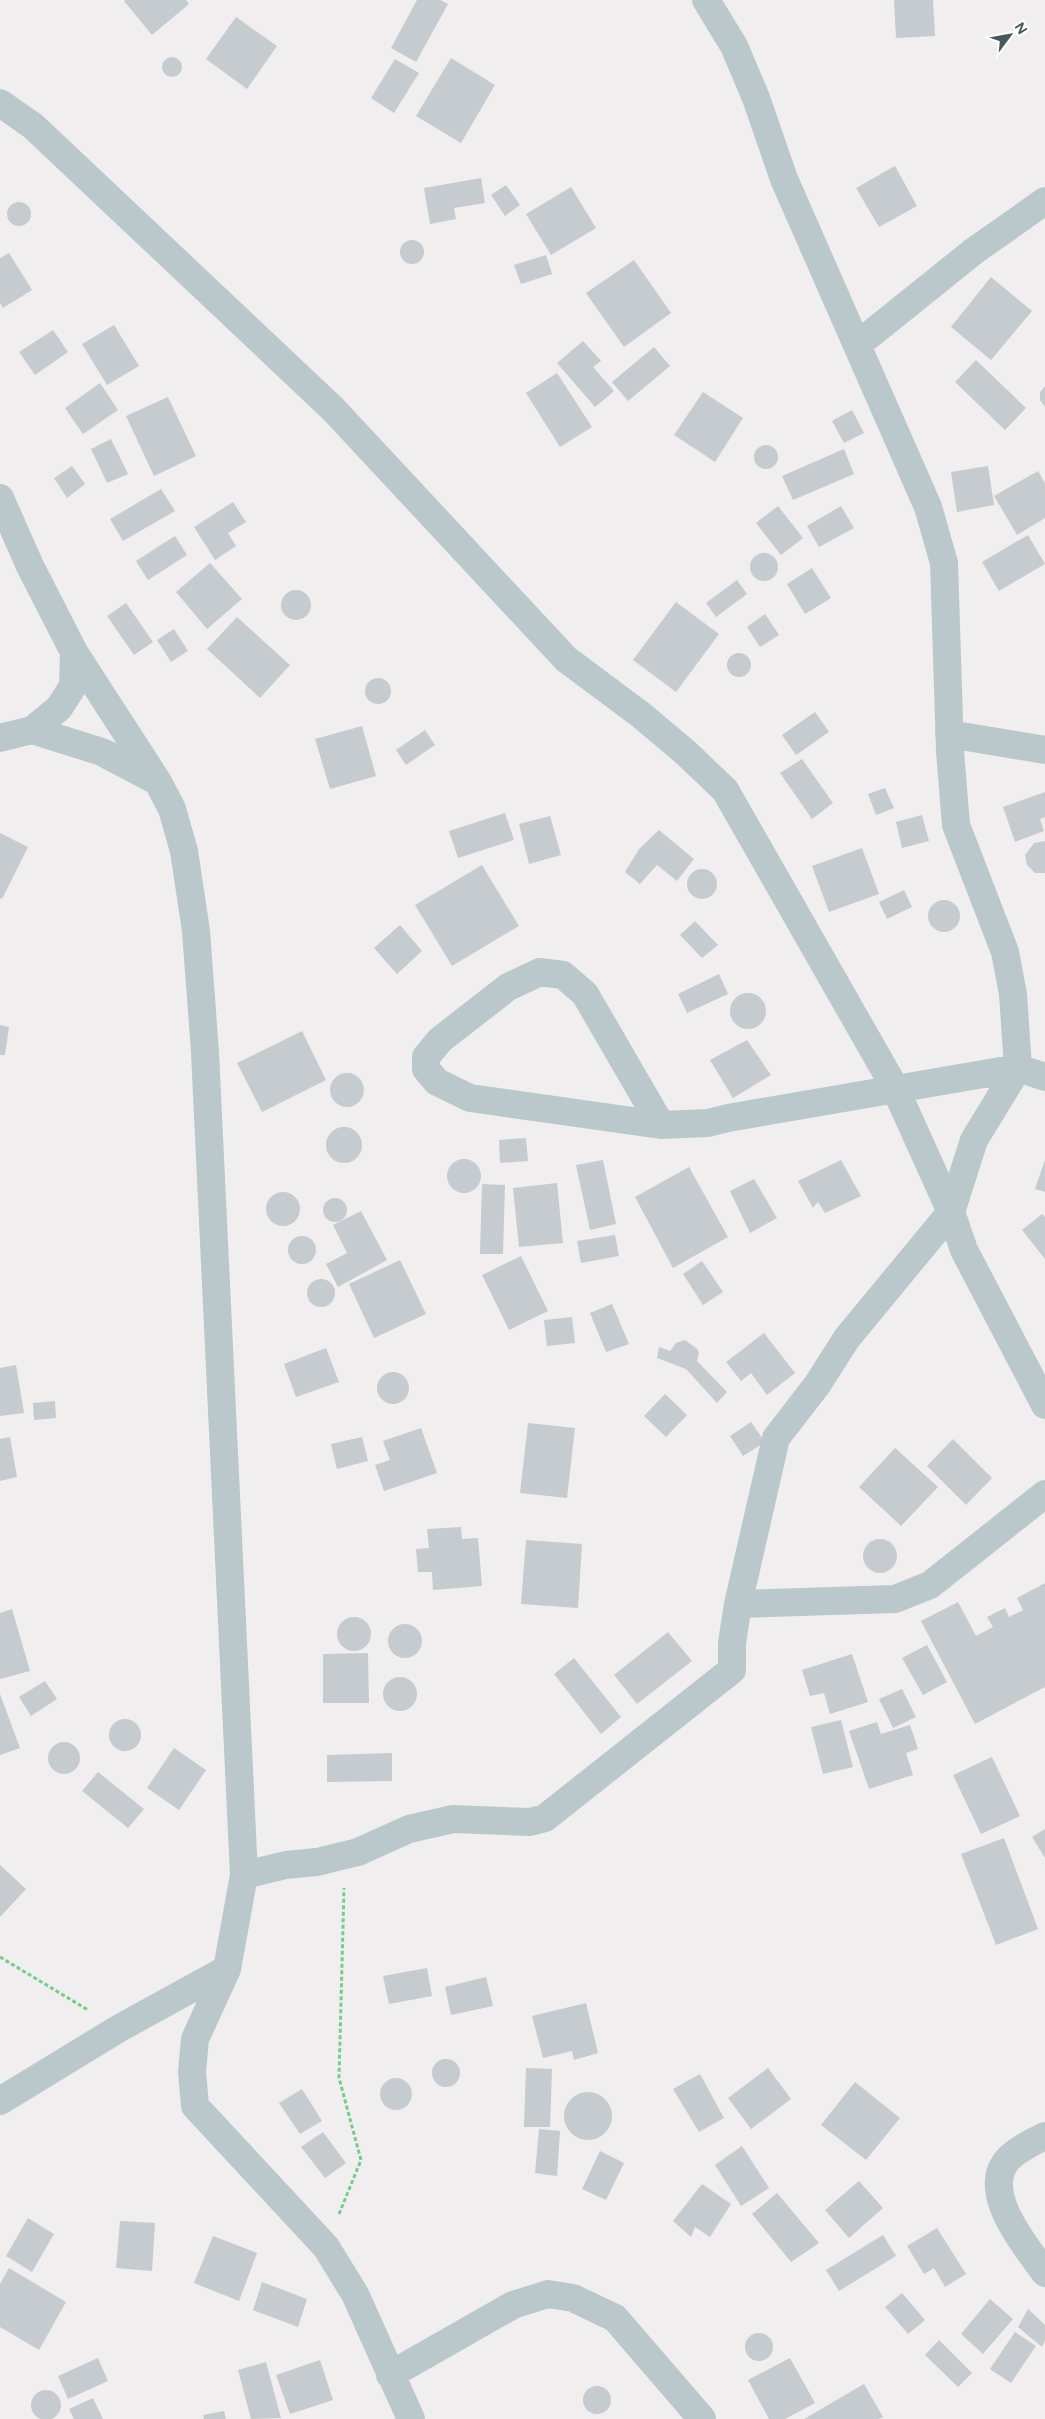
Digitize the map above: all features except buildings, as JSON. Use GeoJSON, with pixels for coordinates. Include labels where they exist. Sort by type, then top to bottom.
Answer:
{"type":"FeatureCollection","features":[{"type":"Feature","properties":{"kind":"street"},"geometry":{"type":"LineString","coordinates":[[244,1875],[286,1865],[317,1862],[358,1852],[409,1829],[453,1819],[530,1822],[545,1818],[732,1670],[732,1643],[738,1604],[776,1438],[817,1385],[847,1338],[951,1212],[974,1140],[1018,1068],[1013,994],[1005,952],[956,825],[949,734],[944,563],[928,507],[784,179],[756,98],[734,46],[706,0]]}},
{"type":"Feature","properties":{"kind":"street"},"geometry":{"type":"LineString","coordinates":[[0,103],[33,126],[333,409],[566,659],[641,715],[685,752],[725,790],[895,1088],[951,1212],[964,1250],[1045,1405]]}},
{"type":"Feature","properties":{"kind":"street"},"geometry":{"type":"LineString","coordinates":[[857,346],[974,251],[1045,202]]}},
{"type":"Feature","properties":{"kind":"street"},"geometry":{"type":"LineString","coordinates":[[0,498],[30,566],[74,652],[158,782],[172,809],[184,851],[197,950],[205,1052],[227,1476],[244,1875],[226,1969],[195,2040],[192,2072],[195,2106],[326,2247],[355,2294],[411,2419]]}},
{"type":"Feature","properties":{"kind":"street"},"geometry":{"type":"LineString","coordinates":[[0,738],[32,730],[59,708],[73,686],[74,652]]}},
{"type":"Feature","properties":{"kind":"street"},"geometry":{"type":"LineString","coordinates":[[32,730],[102,752],[158,782]]}},
{"type":"Feature","properties":{"kind":"street"},"geometry":{"type":"LineString","coordinates":[[949,734],[1045,750]]}},
{"type":"Feature","properties":{"kind":"street"},"geometry":{"type":"LineString","coordinates":[[661,1125],[585,994],[563,976],[540,972],[508,987],[450,1031],[426,1056],[426,1069],[437,1082],[470,1098],[661,1125],[708,1123],[895,1088],[1018,1068],[1045,1077]]}},
{"type":"Feature","properties":{"kind":"street"},"geometry":{"type":"LineString","coordinates":[[738,1604],[894,1599],[930,1585],[1045,1494]]}},
{"type":"Feature","properties":{"kind":"street"},"geometry":{"type":"LineString","coordinates":[[0,2101],[118,2029],[226,1969]]}},
{"type":"Feature","properties":{"kind":"street"},"geometry":{"type":"LineString","coordinates":[[1045,2136],[1023,2147],[1008,2160],[999,2177],[1000,2200],[1012,2224],[1045,2273]]}},
{"type":"Feature","properties":{"kind":"street"},"geometry":{"type":"LineString","coordinates":[[390,2375],[513,2305],[548,2294],[574,2298],[615,2318],[702,2419]]}},
{"type":"Feature","properties":{"kind":"path"},"geometry":{"type":"LineString","coordinates":[[326,2247],[361,2160],[339,2078],[344,1871],[358,1852]]}},
{"type":"Feature","properties":{"kind":"path"},"geometry":{"type":"LineString","coordinates":[[0,1957],[118,2029]]}}]}
